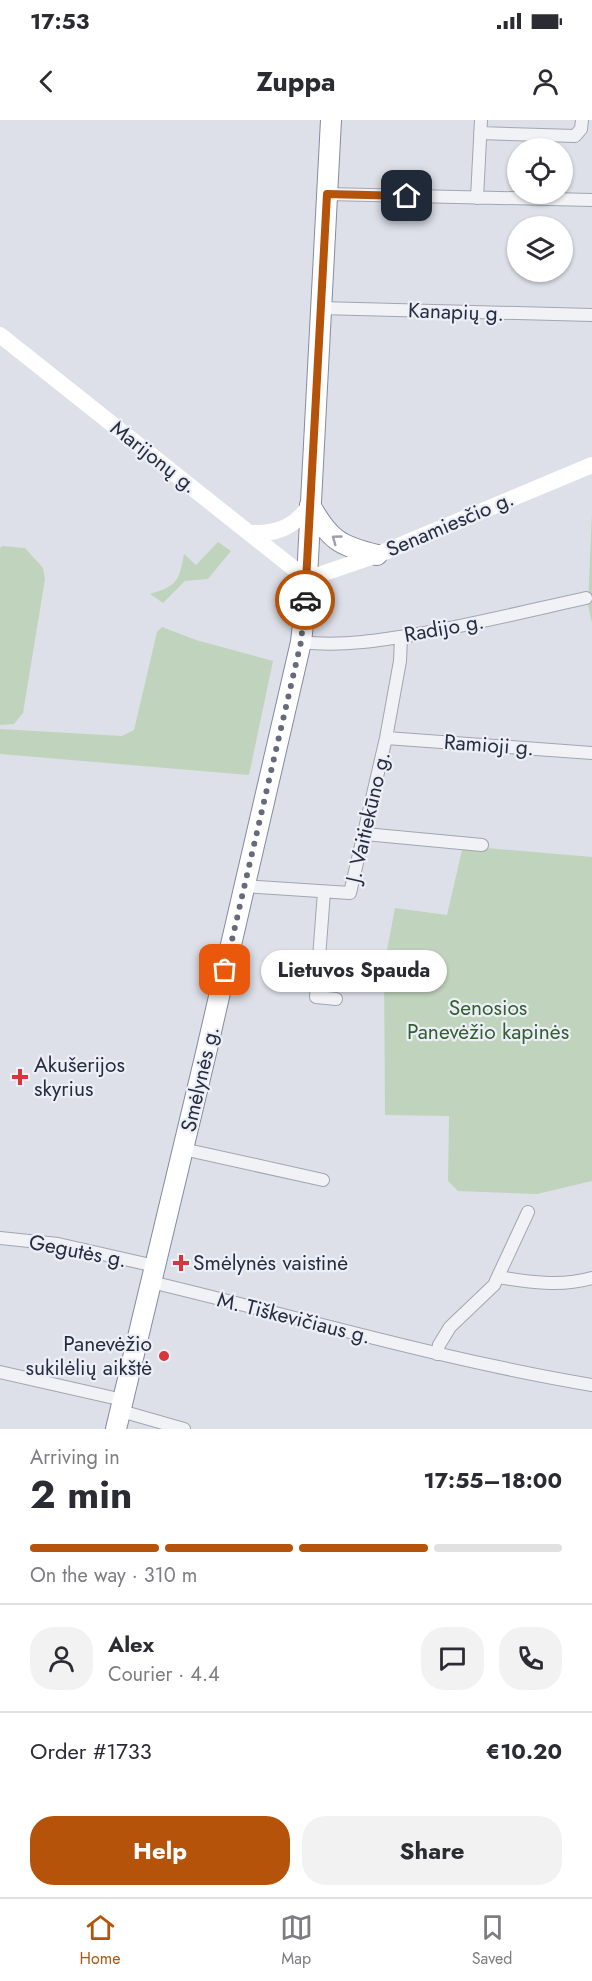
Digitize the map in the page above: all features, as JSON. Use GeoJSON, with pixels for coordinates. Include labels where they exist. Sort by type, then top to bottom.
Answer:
{"type":"FeatureCollection","features":[{"type":"Feature","properties":{"kind":"highway","name":"Smėlynės g."},"geometry":{"type":"LineString","coordinates":[[120,1413],[301,642],[307,579],[331,120]]}},
{"type":"Feature","properties":{"kind":"highway"},"geometry":{"type":"LineString","coordinates":[[310,505],[328,534],[341,544],[376,555]]}},
{"type":"Feature","properties":{"kind":"main road","name":"Marijonų g."},"geometry":{"type":"LineString","coordinates":[[0,335],[307,579]]}},
{"type":"Feature","properties":{"kind":"main road","name":"Senamiesčio g."},"geometry":{"type":"LineString","coordinates":[[307,579],[376,555],[592,465]]}},
{"type":"Feature","properties":{"kind":"main road"},"geometry":{"type":"LineString","coordinates":[[252,533],[266,534],[282,530],[298,519],[310,505]]}},
{"type":"Feature","properties":{"kind":"street"},"geometry":{"type":"LineString","coordinates":[[477,198],[481,120]]}},
{"type":"Feature","properties":{"kind":"street"},"geometry":{"type":"LineString","coordinates":[[480,133],[575,136],[581,129],[582,120]]}},
{"type":"Feature","properties":{"kind":"street"},"geometry":{"type":"LineString","coordinates":[[327,194],[592,200]]}},
{"type":"Feature","properties":{"kind":"street","name":"Kanapių g."},"geometry":{"type":"LineString","coordinates":[[320,308],[592,315]]}},
{"type":"Feature","properties":{"kind":"street","name":"Radijo g."},"geometry":{"type":"LineString","coordinates":[[301,642],[322,644],[401,637],[478,623],[586,598]]}},
{"type":"Feature","properties":{"kind":"street","name":"J. Vaitiekūno g."},"geometry":{"type":"LineString","coordinates":[[244,886],[350,894],[386,738],[400,661],[401,637]]}},
{"type":"Feature","properties":{"kind":"street","name":"Ramioji g."},"geometry":{"type":"LineString","coordinates":[[386,738],[592,753]]}},
{"type":"Feature","properties":{"kind":"street"},"geometry":{"type":"LineString","coordinates":[[365,834],[482,845]]}},
{"type":"Feature","properties":{"kind":"street"},"geometry":{"type":"LineString","coordinates":[[324,892],[316,997],[336,999]]}},
{"type":"Feature","properties":{"kind":"street"},"geometry":{"type":"LineString","coordinates":[[183,1149],[322,1180]]}},
{"type":"Feature","properties":{"kind":"street"},"geometry":{"type":"LineString","coordinates":[[436,1354],[450,1326],[494,1285],[528,1212]]}},
{"type":"Feature","properties":{"kind":"street","name":"Gegutės g."},"geometry":{"type":"LineString","coordinates":[[0,1238],[58,1244],[153,1274]]}},
{"type":"Feature","properties":{"kind":"street","name":"M. Tiškevičiaus g."},"geometry":{"type":"LineString","coordinates":[[153,1274],[436,1354],[547,1378],[592,1385]]}},
{"type":"Feature","properties":{"kind":"street"},"geometry":{"type":"LineString","coordinates":[[498,1277],[537,1283],[578,1282],[592,1278]]}},
{"type":"Feature","properties":{"kind":"street"},"geometry":{"type":"LineString","coordinates":[[0,1372],[120,1413],[184,1429]]}},
{"type":"Feature","properties":{"kind":"green space"},"geometry":{"type":"Polygon","coordinates":[[[592,513],[592,623],[588,605],[592,513]]]}},
{"type":"Feature","properties":{"kind":"green space"},"geometry":{"type":"Polygon","coordinates":[[[218,542],[231,551],[208,579],[185,581],[163,603],[150,594],[166,588],[175,581],[184,554],[196,565],[218,542]]]}},
{"type":"Feature","properties":{"kind":"green space"},"geometry":{"type":"Polygon","coordinates":[[[2,546],[25,548],[43,568],[45,579],[23,713],[14,724],[0,725],[0,548],[2,546]]]}},
{"type":"Feature","properties":{"kind":"green space"},"geometry":{"type":"Polygon","coordinates":[[[162,627],[196,640],[273,661],[249,775],[0,754],[0,729],[122,736],[134,730],[157,632],[162,627]]]}},
{"type":"Feature","properties":{"kind":"green space","name":"Senosios Panevėžio kapinės"},"geometry":{"type":"Polygon","coordinates":[[[463,846],[592,857],[592,1181],[537,1194],[458,1191],[448,1181],[449,1116],[385,1115],[384,966],[395,908],[447,915],[463,846]]]}},
{"type":"Feature","properties":{"kind":"way so far"},"geometry":{"type":"LineString","coordinates":[[225,970],[301,642],[305,600]]}},
{"type":"Feature","properties":{"kind":"place","name":"Lietuvos Spauda"},"geometry":{"type":"Point","coordinates":[225,970]}},
{"type":"Feature","properties":{"kind":"place","name":"Akušerijos skyrius"},"geometry":{"type":"Point","coordinates":[20,1077]}},
{"type":"Feature","properties":{"kind":"place","name":"Smėlynės vaistinė"},"geometry":{"type":"Point","coordinates":[181,1263]}},
{"type":"Feature","properties":{"kind":"place","name":"Panevėžio sukilėlių aikštė"},"geometry":{"type":"Point","coordinates":[164,1356]}},
{"type":"Feature","properties":{"kind":"route"},"geometry":{"type":"LineString","coordinates":[[305,600],[327,194],[407,196]]}}]}
